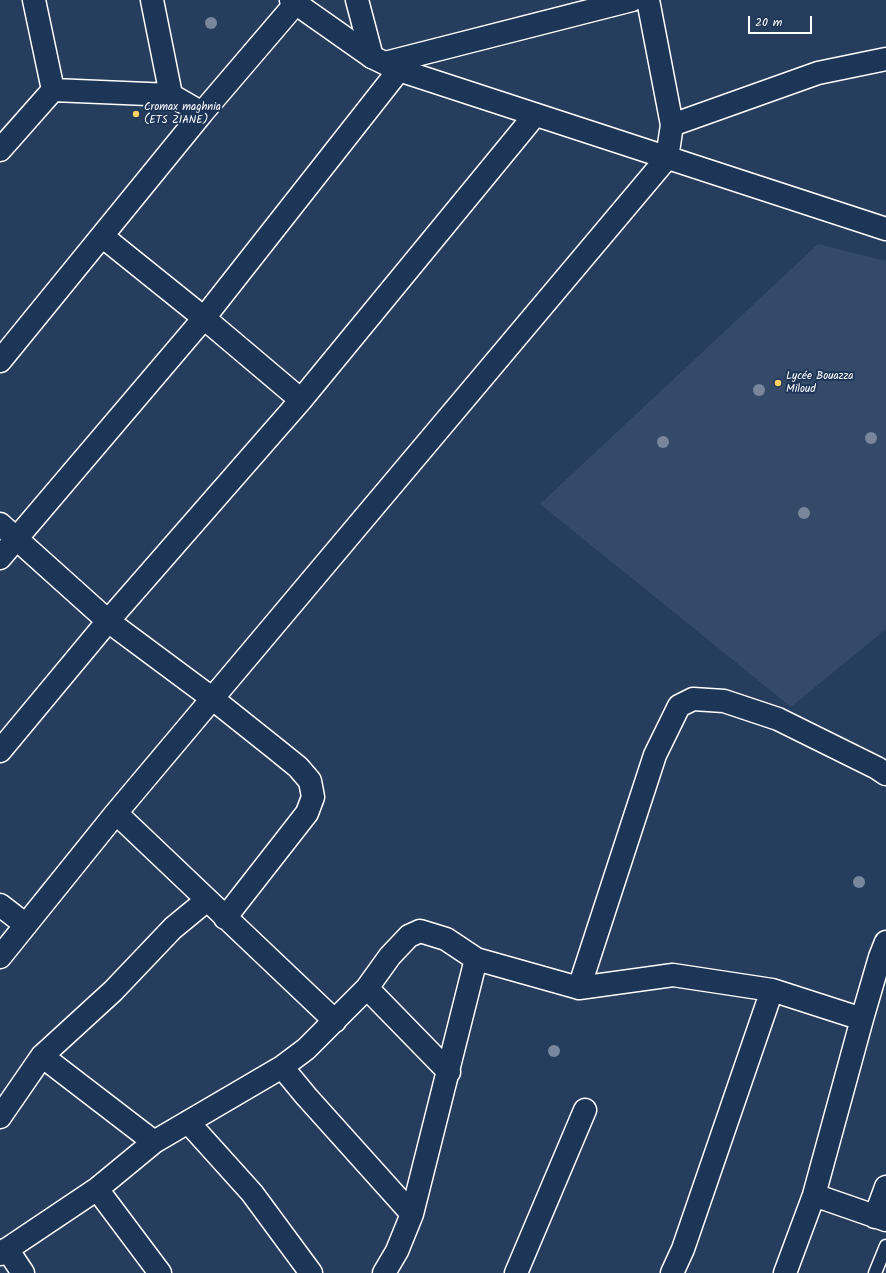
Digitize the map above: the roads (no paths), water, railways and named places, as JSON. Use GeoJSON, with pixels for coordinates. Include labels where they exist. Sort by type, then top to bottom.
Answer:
{"type":"FeatureCollection","features":[{"type":"Feature","properties":{"kind":"street"},"geometry":{"type":"LineString","coordinates":[[34,0],[53,90]]}},
{"type":"Feature","properties":{"kind":"street"},"geometry":{"type":"LineString","coordinates":[[152,0],[172,95]]}},
{"type":"Feature","properties":{"kind":"street"},"geometry":{"type":"LineString","coordinates":[[357,0],[386,63]]}},
{"type":"Feature","properties":{"kind":"street"},"geometry":{"type":"LineString","coordinates":[[0,558],[204,318],[386,63],[632,0]]}},
{"type":"Feature","properties":{"kind":"street"},"geometry":{"type":"LineString","coordinates":[[0,957],[116,813],[667,158],[672,125],[648,0]]}},
{"type":"Feature","properties":{"kind":"street"},"geometry":{"type":"LineString","coordinates":[[0,361],[294,2],[386,63],[535,115],[886,229]]}},
{"type":"Feature","properties":{"kind":"street"},"geometry":{"type":"LineString","coordinates":[[672,125],[818,73],[886,59]]}},
{"type":"Feature","properties":{"kind":"street"},"geometry":{"type":"LineString","coordinates":[[53,90],[172,95],[202,113]]}},
{"type":"Feature","properties":{"kind":"street"},"geometry":{"type":"LineString","coordinates":[[0,150],[53,90]]}},
{"type":"Feature","properties":{"kind":"street"},"geometry":{"type":"LineString","coordinates":[[0,751],[108,621],[301,400],[535,115]]}},
{"type":"Feature","properties":{"kind":"street"},"geometry":{"type":"LineString","coordinates":[[102,236],[204,318],[301,400]]}},
{"type":"Feature","properties":{"kind":"street"},"geometry":{"type":"LineString","coordinates":[[0,524],[108,621],[213,699],[298,767],[310,781],[312,797],[307,812],[225,918]]}},
{"type":"Feature","properties":{"kind":"street"},"geometry":{"type":"LineString","coordinates":[[579,988],[655,755],[679,706],[693,699],[724,701],[778,719],[877,768],[886,774]]}},
{"type":"Feature","properties":{"kind":"street"},"geometry":{"type":"LineString","coordinates":[[116,813],[335,1021]]}},
{"type":"Feature","properties":{"kind":"street"},"geometry":{"type":"LineString","coordinates":[[0,1117],[42,1056],[113,991],[173,928],[207,900]]}},
{"type":"Feature","properties":{"kind":"street"},"geometry":{"type":"LineString","coordinates":[[0,905],[26,925]]}},
{"type":"Feature","properties":{"kind":"street"},"geometry":{"type":"LineString","coordinates":[[23,1273],[3,1252],[97,1189],[154,1142],[282,1067],[306,1049],[367,988],[390,956],[409,936],[420,931],[446,939],[476,959],[579,988],[673,975],[772,990],[862,1018]]}},
{"type":"Feature","properties":{"kind":"street"},"geometry":{"type":"LineString","coordinates":[[786,1273],[814,1195],[862,1018],[884,952]]}},
{"type":"Feature","properties":{"kind":"street"},"geometry":{"type":"LineString","coordinates":[[384,1273],[397,1251],[412,1214],[476,959]]}},
{"type":"Feature","properties":{"kind":"street"},"geometry":{"type":"LineString","coordinates":[[367,988],[448,1072]]}},
{"type":"Feature","properties":{"kind":"street"},"geometry":{"type":"LineString","coordinates":[[672,1273],[683,1249],[772,990]]}},
{"type":"Feature","properties":{"kind":"street"},"geometry":{"type":"LineString","coordinates":[[42,1056],[154,1142]]}},
{"type":"Feature","properties":{"kind":"street"},"geometry":{"type":"LineString","coordinates":[[282,1067],[306,1096],[412,1214]]}},
{"type":"Feature","properties":{"kind":"street"},"geometry":{"type":"LineString","coordinates":[[516,1273],[585,1110]]}},
{"type":"Feature","properties":{"kind":"street"},"geometry":{"type":"LineString","coordinates":[[188,1122],[252,1193],[311,1273]]}},
{"type":"Feature","properties":{"kind":"street"},"geometry":{"type":"LineString","coordinates":[[814,1195],[880,1218],[886,1187]]}},
{"type":"Feature","properties":{"kind":"street"},"geometry":{"type":"LineString","coordinates":[[97,1189],[160,1273]]}},
{"type":"Feature","properties":{"kind":"lane"},"geometry":{"type":"LineString","coordinates":[[875,1273],[886,1246]]}},
{"type":"Feature","properties":{"kind":"place","name":"Cromax maghnia (ETS ZIANE)"},"geometry":{"type":"Point","coordinates":[136,114]}},
{"type":"Feature","properties":{"kind":"place","name":"Lycée Bouazza Miloud"},"geometry":{"type":"Point","coordinates":[778,383]}}]}
